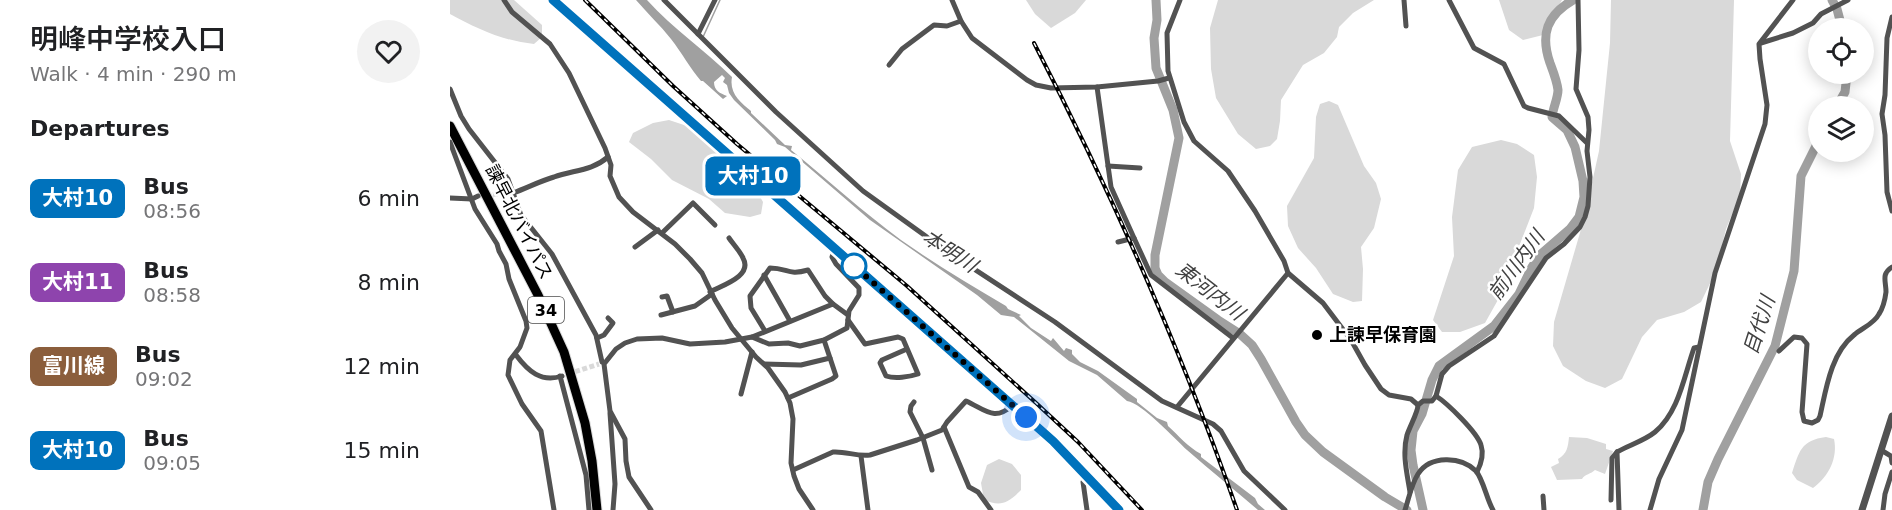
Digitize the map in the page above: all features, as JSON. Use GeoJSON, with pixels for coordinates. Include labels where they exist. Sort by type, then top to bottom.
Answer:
{"type":"FeatureCollection","features":[{"type":"Feature","properties":{"kind":"highway","name":"諫早北バイパス"},"geometry":{"type":"LineString","coordinates":[[450,126],[538,295],[564,352],[585,423],[597,510]]}},
{"type":"Feature","properties":{"kind":"street"},"geometry":{"type":"LineString","coordinates":[[504,0],[512,12],[550,44],[572,80],[608,157],[610,176],[620,197],[633,212],[660,231],[690,259],[702,273],[732,328],[779,382],[788,398],[793,419],[791,463],[799,489],[813,510]]}},
{"type":"Feature","properties":{"kind":"street"},"geometry":{"type":"LineString","coordinates":[[553,0],[1053,441],[1119,510]]}},
{"type":"Feature","properties":{"kind":"street"},"geometry":{"type":"LineString","coordinates":[[664,0],[776,112],[863,191],[945,250],[1055,322],[1162,401],[1213,424],[1221,431],[1244,471],[1286,510]]}},
{"type":"Feature","properties":{"kind":"street"},"geometry":{"type":"LineString","coordinates":[[699,35],[715,0]]}},
{"type":"Feature","properties":{"kind":"street"},"geometry":{"type":"LineString","coordinates":[[952,0],[972,38],[1036,85],[1051,88],[1097,87],[1168,78]]}},
{"type":"Feature","properties":{"kind":"street"},"geometry":{"type":"LineString","coordinates":[[1180,0],[1167,33],[1168,78],[1184,122],[1194,141],[1228,171],[1256,211],[1284,261],[1288,273],[1323,303],[1351,340],[1381,389],[1389,395],[1421,403],[1434,399],[1446,402],[1481,443],[1482,464],[1477,472]]}},
{"type":"Feature","properties":{"kind":"street"},"geometry":{"type":"LineString","coordinates":[[1404,0],[1406,26]]}},
{"type":"Feature","properties":{"kind":"street"},"geometry":{"type":"LineString","coordinates":[[1449,0],[1474,48],[1504,64],[1524,106],[1559,116],[1587,144]]}},
{"type":"Feature","properties":{"kind":"street"},"geometry":{"type":"LineString","coordinates":[[1650,510],[1659,479],[1682,430],[1715,273],[1765,124],[1767,105],[1759,44],[1793,0]]}},
{"type":"Feature","properties":{"kind":"street"},"geometry":{"type":"LineString","coordinates":[[1434,399],[1442,374],[1449,366],[1494,336],[1546,258],[1580,227],[1588,206],[1590,177],[1587,144],[1588,117],[1576,89],[1579,50],[1578,2]]}},
{"type":"Feature","properties":{"kind":"street"},"geometry":{"type":"LineString","coordinates":[[1759,44],[1793,33],[1813,23],[1821,14],[1845,2]]}},
{"type":"Feature","properties":{"kind":"street"},"geometry":{"type":"LineString","coordinates":[[1892,17],[1891,29],[1887,38],[1882,114],[1887,192],[1892,212]]}},
{"type":"Feature","properties":{"kind":"street"},"geometry":{"type":"LineString","coordinates":[[889,65],[903,49],[934,25],[947,26],[962,21]]}},
{"type":"Feature","properties":{"kind":"street"},"geometry":{"type":"LineString","coordinates":[[1097,87],[1111,188],[1151,275],[1234,336]]}},
{"type":"Feature","properties":{"kind":"street"},"geometry":{"type":"LineString","coordinates":[[450,88],[461,116],[481,146],[504,172],[510,193],[521,216],[552,254],[597,338],[610,411],[615,484],[614,510]]}},
{"type":"Feature","properties":{"kind":"street"},"geometry":{"type":"LineString","coordinates":[[450,142],[475,197],[475,209],[497,244],[506,264],[509,279],[526,321],[527,328],[516,355],[510,360],[508,375],[522,404],[540,431],[554,510]]}},
{"type":"Feature","properties":{"kind":"street"},"geometry":{"type":"LineString","coordinates":[[510,193],[554,176],[583,170],[601,163],[608,157]]}},
{"type":"Feature","properties":{"kind":"street"},"geometry":{"type":"LineString","coordinates":[[1108,166],[1140,168]]}},
{"type":"Feature","properties":{"kind":"street"},"geometry":{"type":"LineString","coordinates":[[450,198],[475,197]]}},
{"type":"Feature","properties":{"kind":"street"},"geometry":{"type":"LineString","coordinates":[[635,247],[660,231],[693,203],[715,225]]}},
{"type":"Feature","properties":{"kind":"street"},"geometry":{"type":"LineString","coordinates":[[662,315],[695,306],[742,274],[746,268],[744,259],[729,238]]}},
{"type":"Feature","properties":{"kind":"street"},"geometry":{"type":"LineString","coordinates":[[1118,242],[1134,238]]}},
{"type":"Feature","properties":{"kind":"street"},"geometry":{"type":"LineString","coordinates":[[752,337],[769,344],[788,343],[800,346],[824,340],[847,328],[849,311],[859,295],[859,288],[836,264],[832,257],[835,249]]}},
{"type":"Feature","properties":{"kind":"street"},"geometry":{"type":"LineString","coordinates":[[1779,351],[1794,337],[1802,338],[1807,344],[1802,412],[1804,421],[1812,423],[1818,420],[1839,352],[1852,336],[1877,318],[1883,308],[1886,290],[1884,277],[1887,270],[1892,267]]}},
{"type":"Feature","properties":{"kind":"street"},"geometry":{"type":"LineString","coordinates":[[765,331],[749,301],[764,275],[770,268],[796,274],[808,270],[825,296],[848,317],[865,344],[898,337],[903,339],[918,374],[886,376],[880,363],[882,360],[907,350]]}},
{"type":"Feature","properties":{"kind":"street"},"geometry":{"type":"LineString","coordinates":[[1177,407],[1288,273]]}},
{"type":"Feature","properties":{"kind":"street"},"geometry":{"type":"LineString","coordinates":[[764,275],[790,321]]}},
{"type":"Feature","properties":{"kind":"street"},"geometry":{"type":"LineString","coordinates":[[662,297],[667,296],[673,312]]}},
{"type":"Feature","properties":{"kind":"street"},"geometry":{"type":"LineString","coordinates":[[602,363],[616,349],[637,339],[662,338],[690,345],[742,340],[833,303]]}},
{"type":"Feature","properties":{"kind":"street"},"geometry":{"type":"LineString","coordinates":[[597,338],[604,334],[613,323],[608,318]]}},
{"type":"Feature","properties":{"kind":"street"},"geometry":{"type":"LineString","coordinates":[[788,398],[836,376],[824,340]]}},
{"type":"Feature","properties":{"kind":"street"},"geometry":{"type":"LineString","coordinates":[[1611,500],[1612,458],[1617,452],[1648,437],[1664,423],[1679,394],[1694,348],[1699,347]]}},
{"type":"Feature","properties":{"kind":"street"},"geometry":{"type":"LineString","coordinates":[[741,394],[752,352]]}},
{"type":"Feature","properties":{"kind":"street"},"geometry":{"type":"LineString","coordinates":[[516,355],[522,363],[543,378],[550,380],[563,375],[586,475],[589,510]]}},
{"type":"Feature","properties":{"kind":"street"},"geometry":{"type":"LineString","coordinates":[[764,364],[801,364],[830,358]]}},
{"type":"Feature","properties":{"kind":"street"},"geometry":{"type":"LineString","coordinates":[[793,470],[833,452],[870,455],[923,438],[942,430],[966,401],[982,410],[998,415],[1013,405]]}},
{"type":"Feature","properties":{"kind":"street"},"geometry":{"type":"LineString","coordinates":[[914,402],[910,412],[923,438],[932,470]]}},
{"type":"Feature","properties":{"kind":"street"},"geometry":{"type":"LineString","coordinates":[[1405,510],[1410,492],[1404,452],[1412,418],[1421,403]]}},
{"type":"Feature","properties":{"kind":"street"},"geometry":{"type":"LineString","coordinates":[[610,411],[625,439],[629,477],[651,510]]}},
{"type":"Feature","properties":{"kind":"street"},"geometry":{"type":"LineString","coordinates":[[1862,510],[1892,416]]}},
{"type":"Feature","properties":{"kind":"street"},"geometry":{"type":"LineString","coordinates":[[944,427],[969,487],[978,492],[991,510]]}},
{"type":"Feature","properties":{"kind":"street"},"geometry":{"type":"LineString","coordinates":[[1881,450],[1891,456],[1892,462]]}},
{"type":"Feature","properties":{"kind":"street"},"geometry":{"type":"LineString","coordinates":[[1617,452],[1619,510]]}},
{"type":"Feature","properties":{"kind":"street"},"geometry":{"type":"LineString","coordinates":[[861,456],[868,510]]}},
{"type":"Feature","properties":{"kind":"street"},"geometry":{"type":"LineString","coordinates":[[1410,492],[1418,474],[1428,464],[1452,459],[1464,462],[1477,472],[1493,510]]}},
{"type":"Feature","properties":{"kind":"street"},"geometry":{"type":"LineString","coordinates":[[1883,510],[1892,472]]}},
{"type":"Feature","properties":{"kind":"street"},"geometry":{"type":"LineString","coordinates":[[1087,510],[1083,482],[1089,477]]}},
{"type":"Feature","properties":{"kind":"street"},"geometry":{"type":"LineString","coordinates":[[1544,496],[1544,510]]}},
{"type":"Feature","properties":{"kind":"shaded area"},"geometry":{"type":"Polygon","coordinates":[[[450,0],[514,0],[542,25],[542,37],[534,44],[491,34],[450,14],[450,0]]]}},
{"type":"Feature","properties":{"kind":"shaded area"},"geometry":{"type":"Polygon","coordinates":[[[636,0],[647,0],[722,67],[732,77],[732,88],[736,97],[751,113],[785,145],[792,146],[791,150],[873,218],[901,240],[1008,309],[1021,315],[1019,316],[1031,328],[1051,341],[1053,338],[1064,351],[1066,348],[1072,350],[1072,354],[1080,362],[1098,371],[1137,399],[1137,402],[1157,418],[1167,422],[1168,426],[1201,454],[1201,457],[1255,498],[1265,510],[1258,510],[1187,450],[1149,414],[1127,401],[1097,375],[1069,361],[1014,317],[1001,315],[977,295],[870,220],[785,147],[777,144],[734,100],[727,85],[723,82],[725,78],[722,75],[714,82],[714,85],[716,90],[727,96],[723,99],[701,81],[671,39],[636,0]]]}},
{"type":"Feature","properties":{"kind":"shaded area"},"geometry":{"type":"Polygon","coordinates":[[[1026,0],[1086,0],[1075,13],[1051,28],[1035,14],[1026,0]]]}},
{"type":"Feature","properties":{"kind":"shaded area"},"geometry":{"type":"Polygon","coordinates":[[[1218,0],[1374,0],[1353,13],[1339,27],[1337,37],[1324,53],[1303,65],[1281,100],[1277,139],[1270,146],[1256,149],[1238,134],[1216,98],[1211,69],[1210,28],[1218,0]]]}},
{"type":"Feature","properties":{"kind":"shaded area"},"geometry":{"type":"Polygon","coordinates":[[[1499,0],[1562,0],[1543,35],[1523,40],[1509,30],[1499,0]]]}},
{"type":"Feature","properties":{"kind":"shaded area"},"geometry":{"type":"Polygon","coordinates":[[[1611,0],[1734,0],[1730,141],[1741,174],[1740,195],[1726,229],[1715,273],[1701,302],[1684,312],[1657,320],[1642,337],[1622,379],[1605,388],[1586,381],[1563,366],[1553,346],[1554,322],[1584,219],[1599,151],[1610,43],[1611,0]]]}},
{"type":"Feature","properties":{"kind":"shaded area"},"geometry":{"type":"Polygon","coordinates":[[[1329,101],[1338,105],[1364,166],[1376,183],[1381,199],[1374,228],[1361,247],[1362,301],[1353,302],[1333,294],[1316,268],[1298,248],[1288,226],[1287,206],[1314,158],[1316,117],[1320,104],[1329,101]]]}},
{"type":"Feature","properties":{"kind":"shaded area"},"geometry":{"type":"Polygon","coordinates":[[[669,120],[696,129],[746,172],[763,202],[761,214],[750,217],[725,213],[709,199],[672,180],[651,159],[629,142],[633,133],[653,123],[669,120]]]}},
{"type":"Feature","properties":{"kind":"shaded area"},"geometry":{"type":"Polygon","coordinates":[[[1501,140],[1517,144],[1534,155],[1537,177],[1534,208],[1499,298],[1485,323],[1460,332],[1442,332],[1433,320],[1454,256],[1452,217],[1458,170],[1472,147],[1501,140]]]}},
{"type":"Feature","properties":{"kind":"shaded area"},"geometry":{"type":"Polygon","coordinates":[[[1569,437],[1587,438],[1606,444],[1606,449],[1613,451],[1605,474],[1595,470],[1582,479],[1557,480],[1551,467],[1559,463],[1558,459],[1566,450],[1569,437]]]}},
{"type":"Feature","properties":{"kind":"shaded area"},"geometry":{"type":"Polygon","coordinates":[[[1826,437],[1834,439],[1835,453],[1828,472],[1813,488],[1797,480],[1792,473],[1802,448],[1811,441],[1826,437]]]}},
{"type":"Feature","properties":{"kind":"shaded area"},"geometry":{"type":"Polygon","coordinates":[[[999,459],[1012,464],[1021,475],[1021,490],[1004,503],[984,500],[981,483],[987,465],[999,459]]]}},
{"type":"Feature","properties":{"kind":"waterway"},"geometry":{"type":"LineString","coordinates":[[703,37],[720,0]]}},
{"type":"Feature","properties":{"kind":"waterway","name":"東河内川"},"geometry":{"type":"LineString","coordinates":[[1156,0],[1157,20],[1154,38],[1156,68],[1173,110],[1179,138],[1155,255],[1155,268],[1158,275],[1252,345],[1296,422],[1305,435],[1323,452],[1385,497],[1407,510]]}},
{"type":"Feature","properties":{"kind":"waterway","name":"前川内川"},"geometry":{"type":"LineString","coordinates":[[1423,510],[1411,450],[1413,431],[1422,414],[1432,380],[1439,366],[1494,326],[1519,294],[1540,255],[1570,229],[1579,217],[1584,197],[1583,181],[1575,147],[1567,130],[1552,117],[1558,90],[1546,43],[1546,34],[1552,19],[1557,12],[1573,0]]}},
{"type":"Feature","properties":{"kind":"waterway","name":"目代川"},"geometry":{"type":"LineString","coordinates":[[1832,0],[1839,18]]}},
{"type":"Feature","properties":{"kind":"waterway","name":"目代川"},"geometry":{"type":"LineString","coordinates":[[1843,96],[1846,84]]}},
{"type":"Feature","properties":{"kind":"waterway","name":"目代川"},"geometry":{"type":"LineString","coordinates":[[1703,510],[1708,482],[1718,459],[1775,346],[1794,271],[1801,176],[1808,162]]}},
{"type":"Feature","properties":{"kind":"tunnel"},"geometry":{"type":"LineString","coordinates":[[478,196],[506,193]]}},
{"type":"Feature","properties":{"kind":"tunnel"},"geometry":{"type":"LineString","coordinates":[[568,374],[599,364]]}},
{"type":"Feature","properties":{"kind":"railway"},"geometry":{"type":"LineString","coordinates":[[585,0],[673,86],[737,144],[907,286],[1035,402],[1078,442],[1142,510]]}},
{"type":"Feature","properties":{"kind":"railway"},"geometry":{"type":"LineString","coordinates":[[1034,43],[1091,157],[1144,273],[1193,390],[1237,510]]}},
{"type":"Feature","properties":{"kind":"bus line","name":"大村10"},"geometry":{"type":"LineString","coordinates":[[553,0],[1053,441],[1119,510]]}},
{"type":"Feature","properties":{"kind":"place","name":"上諫早保育園"},"geometry":{"type":"Point","coordinates":[1317,335]}},
{"type":"Feature","properties":{"kind":"route"},"geometry":{"type":"LineString","coordinates":[[854,266],[852,264],[1026,417]]}},
{"type":"Feature","properties":{"kind":"water label","name":"本明川"},"geometry":{"type":"Point","coordinates":[950,251]}}]}
